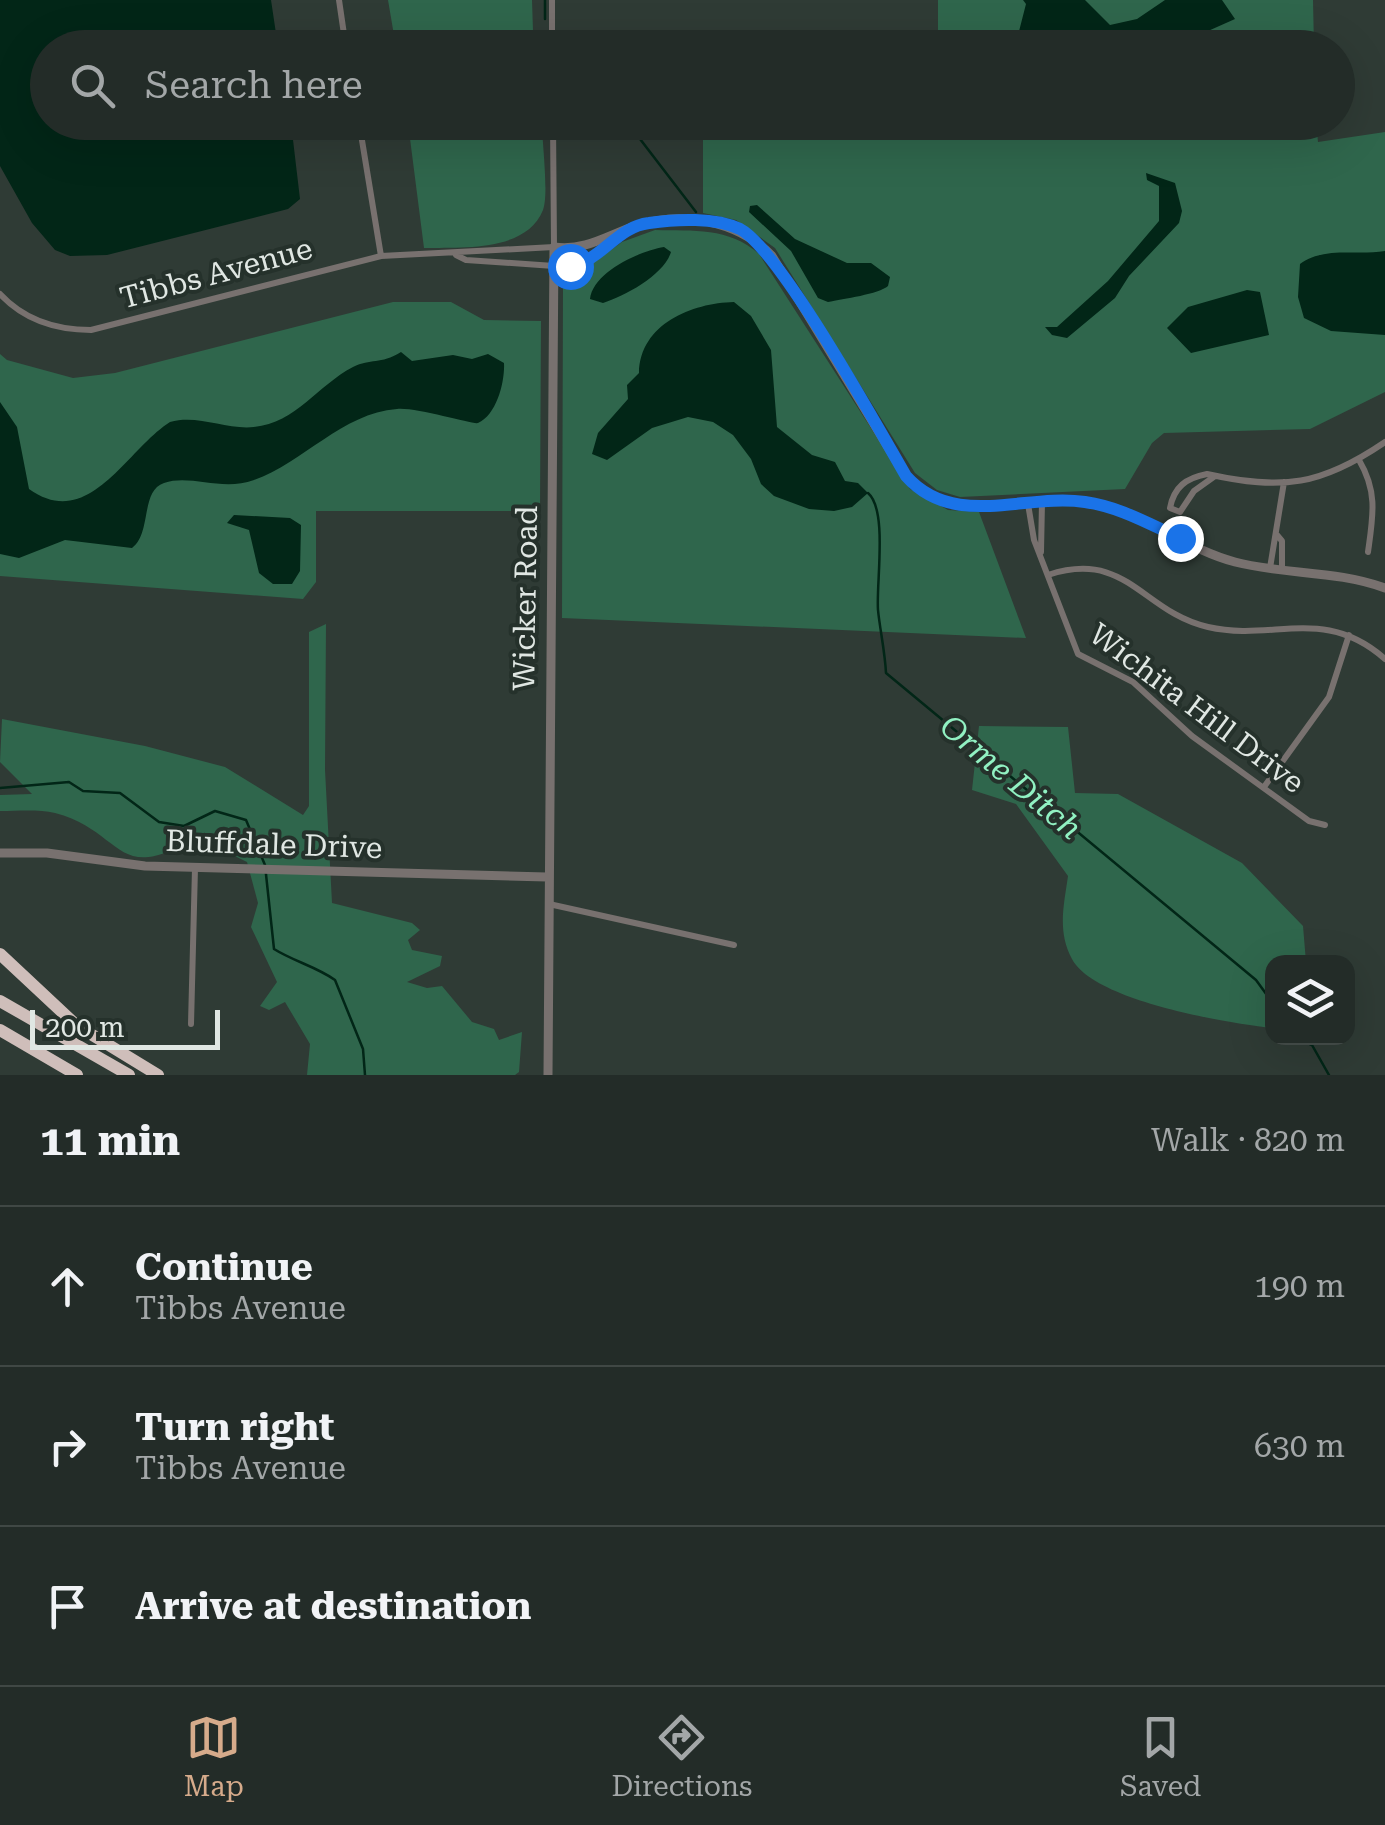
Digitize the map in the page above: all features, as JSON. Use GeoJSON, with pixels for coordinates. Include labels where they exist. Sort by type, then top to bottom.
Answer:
{"type":"FeatureCollection","features":[{"type":"Feature","properties":{"kind":"highway"},"geometry":{"type":"LineString","coordinates":[[0,954],[76,1025],[158,1075]]}},
{"type":"Feature","properties":{"kind":"highway"},"geometry":{"type":"LineString","coordinates":[[0,1001],[129,1075]]}},
{"type":"Feature","properties":{"kind":"highway"},"geometry":{"type":"LineString","coordinates":[[0,1030],[77,1075]]}},
{"type":"Feature","properties":{"kind":"street"},"geometry":{"type":"LineString","coordinates":[[338,0],[343,30]]}},
{"type":"Feature","properties":{"kind":"street"},"geometry":{"type":"LineString","coordinates":[[552,0],[552,30]]}},
{"type":"Feature","properties":{"kind":"street"},"geometry":{"type":"LineString","coordinates":[[362,140],[381,256]]}},
{"type":"Feature","properties":{"kind":"street","name":"Wicker Road"},"geometry":{"type":"LineString","coordinates":[[548,1075],[553,140]]}},
{"type":"Feature","properties":{"kind":"street","name":"Tibbs Avenue"},"geometry":{"type":"LineString","coordinates":[[0,294],[18,310],[47,324],[91,330],[381,256],[582,248],[647,223],[713,222],[738,228],[772,256],[914,486],[936,500],[958,506],[1042,502],[1104,506],[1233,562],[1356,577],[1385,588]]}},
{"type":"Feature","properties":{"kind":"street","name":"Tibbs Avenue"},"geometry":{"type":"LineString","coordinates":[[454,255],[466,260],[554,266],[590,261],[624,231]]}},
{"type":"Feature","properties":{"kind":"street"},"geometry":{"type":"LineString","coordinates":[[1215,476],[1194,492],[1180,512],[1170,508],[1182,483],[1194,476],[1215,476],[1284,482],[1327,477],[1385,442]]}},
{"type":"Feature","properties":{"kind":"street"},"geometry":{"type":"LineString","coordinates":[[1359,460],[1373,484],[1368,552]]}},
{"type":"Feature","properties":{"kind":"street"},"geometry":{"type":"LineString","coordinates":[[1270,568],[1284,482]]}},
{"type":"Feature","properties":{"kind":"street","name":"Wichita Hill Drive"},"geometry":{"type":"LineString","coordinates":[[1041,554],[1042,502]]}},
{"type":"Feature","properties":{"kind":"street","name":"Wichita Hill Drive"},"geometry":{"type":"LineString","coordinates":[[1028,504],[1041,554],[1078,654],[1134,682],[1192,736],[1309,821],[1326,825]]}},
{"type":"Feature","properties":{"kind":"street"},"geometry":{"type":"LineString","coordinates":[[1277,535],[1282,541],[1282,569]]}},
{"type":"Feature","properties":{"kind":"street"},"geometry":{"type":"LineString","coordinates":[[1048,575],[1072,567],[1102,569],[1195,624],[1212,628],[1278,626],[1349,635],[1368,644],[1385,659]]}},
{"type":"Feature","properties":{"kind":"street"},"geometry":{"type":"LineString","coordinates":[[1264,787],[1330,697],[1349,635]]}},
{"type":"Feature","properties":{"kind":"street","name":"Bluffdale Drive"},"geometry":{"type":"LineString","coordinates":[[0,854],[47,853],[195,868],[547,877]]}},
{"type":"Feature","properties":{"kind":"street"},"geometry":{"type":"LineString","coordinates":[[192,1024],[195,868]]}},
{"type":"Feature","properties":{"kind":"street"},"geometry":{"type":"LineString","coordinates":[[548,904],[734,945]]}},
{"type":"Feature","properties":{"kind":"shaded area"},"geometry":{"type":"Polygon","coordinates":[[[0,0],[271,0],[275,30],[30,30],[30,140],[293,140],[300,199],[288,209],[107,255],[70,256],[55,250],[32,223],[0,166],[0,0]]]}},
{"type":"Feature","properties":{"kind":"shaded area"},"geometry":{"type":"Polygon","coordinates":[[[388,0],[532,0],[533,30],[393,30],[388,0]]]}},
{"type":"Feature","properties":{"kind":"shaded area"},"geometry":{"type":"Polygon","coordinates":[[[938,0],[1313,0],[1314,30],[938,30],[938,0]]]}},
{"type":"Feature","properties":{"kind":"shaded area"},"geometry":{"type":"Polygon","coordinates":[[[1023,0],[1085,0],[1110,25],[1137,19],[1165,0],[1222,0],[1235,19],[1210,30],[1019,30],[1026,4],[1023,0]]]}},
{"type":"Feature","properties":{"kind":"shaded area"},"geometry":{"type":"Polygon","coordinates":[[[1385,132],[1385,392],[1310,429],[1164,433],[1152,443],[1125,489],[960,497],[937,490],[915,473],[775,248],[736,220],[703,213],[703,140],[1318,142],[1355,140],[1355,136],[1385,132]]]}},
{"type":"Feature","properties":{"kind":"shaded area"},"geometry":{"type":"Polygon","coordinates":[[[410,140],[543,140],[545,202],[535,224],[523,234],[492,244],[424,248],[410,140]]]}},
{"type":"Feature","properties":{"kind":"shaded area"},"geometry":{"type":"Polygon","coordinates":[[[1146,173],[1175,183],[1182,211],[1179,223],[1129,276],[1115,298],[1067,338],[1052,335],[1045,327],[1057,327],[1108,281],[1159,221],[1159,186],[1147,180],[1146,173]]]}},
{"type":"Feature","properties":{"kind":"shaded area"},"geometry":{"type":"Polygon","coordinates":[[[757,205],[795,239],[847,263],[871,263],[890,277],[888,286],[828,302],[818,298],[791,251],[749,212],[750,206],[757,205]]]}},
{"type":"Feature","properties":{"kind":"shaded area"},"geometry":{"type":"Polygon","coordinates":[[[655,230],[723,235],[759,254],[910,489],[948,510],[979,512],[1026,638],[562,618],[563,285],[622,242],[655,230]]]}},
{"type":"Feature","properties":{"kind":"shaded area"},"geometry":{"type":"Polygon","coordinates":[[[664,247],[671,252],[667,261],[643,284],[603,303],[590,299],[599,280],[608,272],[631,258],[664,247]]]}},
{"type":"Feature","properties":{"kind":"shaded area"},"geometry":{"type":"Polygon","coordinates":[[[1385,251],[1385,335],[1331,331],[1304,318],[1298,297],[1300,264],[1330,253],[1385,251]]]}},
{"type":"Feature","properties":{"kind":"shaded area"},"geometry":{"type":"Polygon","coordinates":[[[1247,290],[1260,292],[1269,335],[1191,353],[1167,328],[1188,307],[1247,290]]]}},
{"type":"Feature","properties":{"kind":"shaded area"},"geometry":{"type":"Polygon","coordinates":[[[393,302],[451,302],[484,320],[541,321],[540,511],[316,511],[316,582],[303,599],[0,576],[0,354],[7,360],[73,378],[115,373],[393,302]]]}},
{"type":"Feature","properties":{"kind":"shaded area"},"geometry":{"type":"Polygon","coordinates":[[[734,302],[751,316],[771,350],[777,427],[812,455],[835,462],[845,481],[858,483],[868,493],[852,507],[834,511],[809,509],[774,496],[761,484],[751,459],[733,435],[713,422],[688,417],[652,428],[607,460],[592,454],[598,433],[628,399],[627,385],[639,373],[648,341],[658,329],[686,312],[734,302]]]}},
{"type":"Feature","properties":{"kind":"shaded area"},"geometry":{"type":"Polygon","coordinates":[[[401,352],[412,361],[453,355],[472,359],[488,354],[504,363],[495,405],[478,423],[406,409],[377,413],[358,419],[254,480],[230,484],[185,480],[164,483],[152,494],[142,533],[132,548],[65,540],[19,558],[0,554],[0,402],[17,427],[29,489],[50,500],[70,501],[106,482],[170,422],[191,420],[243,427],[269,424],[295,411],[353,367],[401,352]]]}},
{"type":"Feature","properties":{"kind":"shaded area"},"geometry":{"type":"Polygon","coordinates":[[[234,515],[290,518],[301,525],[300,571],[292,584],[273,584],[259,573],[249,530],[227,523],[234,515]]]}},
{"type":"Feature","properties":{"kind":"shaded area"},"geometry":{"type":"Polygon","coordinates":[[[326,624],[325,770],[332,903],[412,923],[420,930],[408,940],[412,950],[442,956],[440,966],[407,982],[427,988],[442,986],[472,1022],[494,1029],[499,1040],[522,1032],[519,1072],[515,1075],[307,1075],[310,1044],[285,1002],[269,1010],[260,1006],[277,982],[251,927],[258,903],[247,862],[196,837],[170,851],[150,857],[134,856],[78,821],[55,813],[0,811],[0,795],[32,794],[0,762],[2,719],[145,746],[225,767],[303,815],[309,806],[309,632],[326,624]]]}},
{"type":"Feature","properties":{"kind":"shaded area"},"geometry":{"type":"Polygon","coordinates":[[[979,726],[1068,727],[1075,793],[1118,794],[1242,863],[1303,926],[1305,955],[1265,955],[1265,1027],[1163,1007],[1106,987],[1085,974],[1072,959],[1064,938],[1068,876],[1016,804],[972,790],[979,726]]]}},
{"type":"Feature","properties":{"kind":"waterway","name":"Orme Ditch"},"geometry":{"type":"LineString","coordinates":[[545,0],[545,19]]}},
{"type":"Feature","properties":{"kind":"waterway","name":"Orme Ditch"},"geometry":{"type":"LineString","coordinates":[[641,140],[696,212]]}},
{"type":"Feature","properties":{"kind":"waterway","name":"Orme Ditch"},"geometry":{"type":"LineString","coordinates":[[868,493],[878,515],[878,610],[886,673],[1256,980],[1265,992]]}},
{"type":"Feature","properties":{"kind":"waterway"},"geometry":{"type":"LineString","coordinates":[[0,788],[69,782],[83,791],[120,793],[159,822],[184,826],[215,811],[246,820],[265,865],[274,949],[335,980],[363,1049],[365,1075]]}},
{"type":"Feature","properties":{"kind":"waterway","name":"Orme Ditch"},"geometry":{"type":"LineString","coordinates":[[1312,1045],[1329,1075]]}},
{"type":"Feature","properties":{"kind":"route"},"geometry":{"type":"LineString","coordinates":[[570,266],[597,257],[624,231],[647,223],[713,222],[738,228],[772,256],[906,476],[925,494],[958,506],[1080,501],[1125,512],[1180,538]]}}]}
